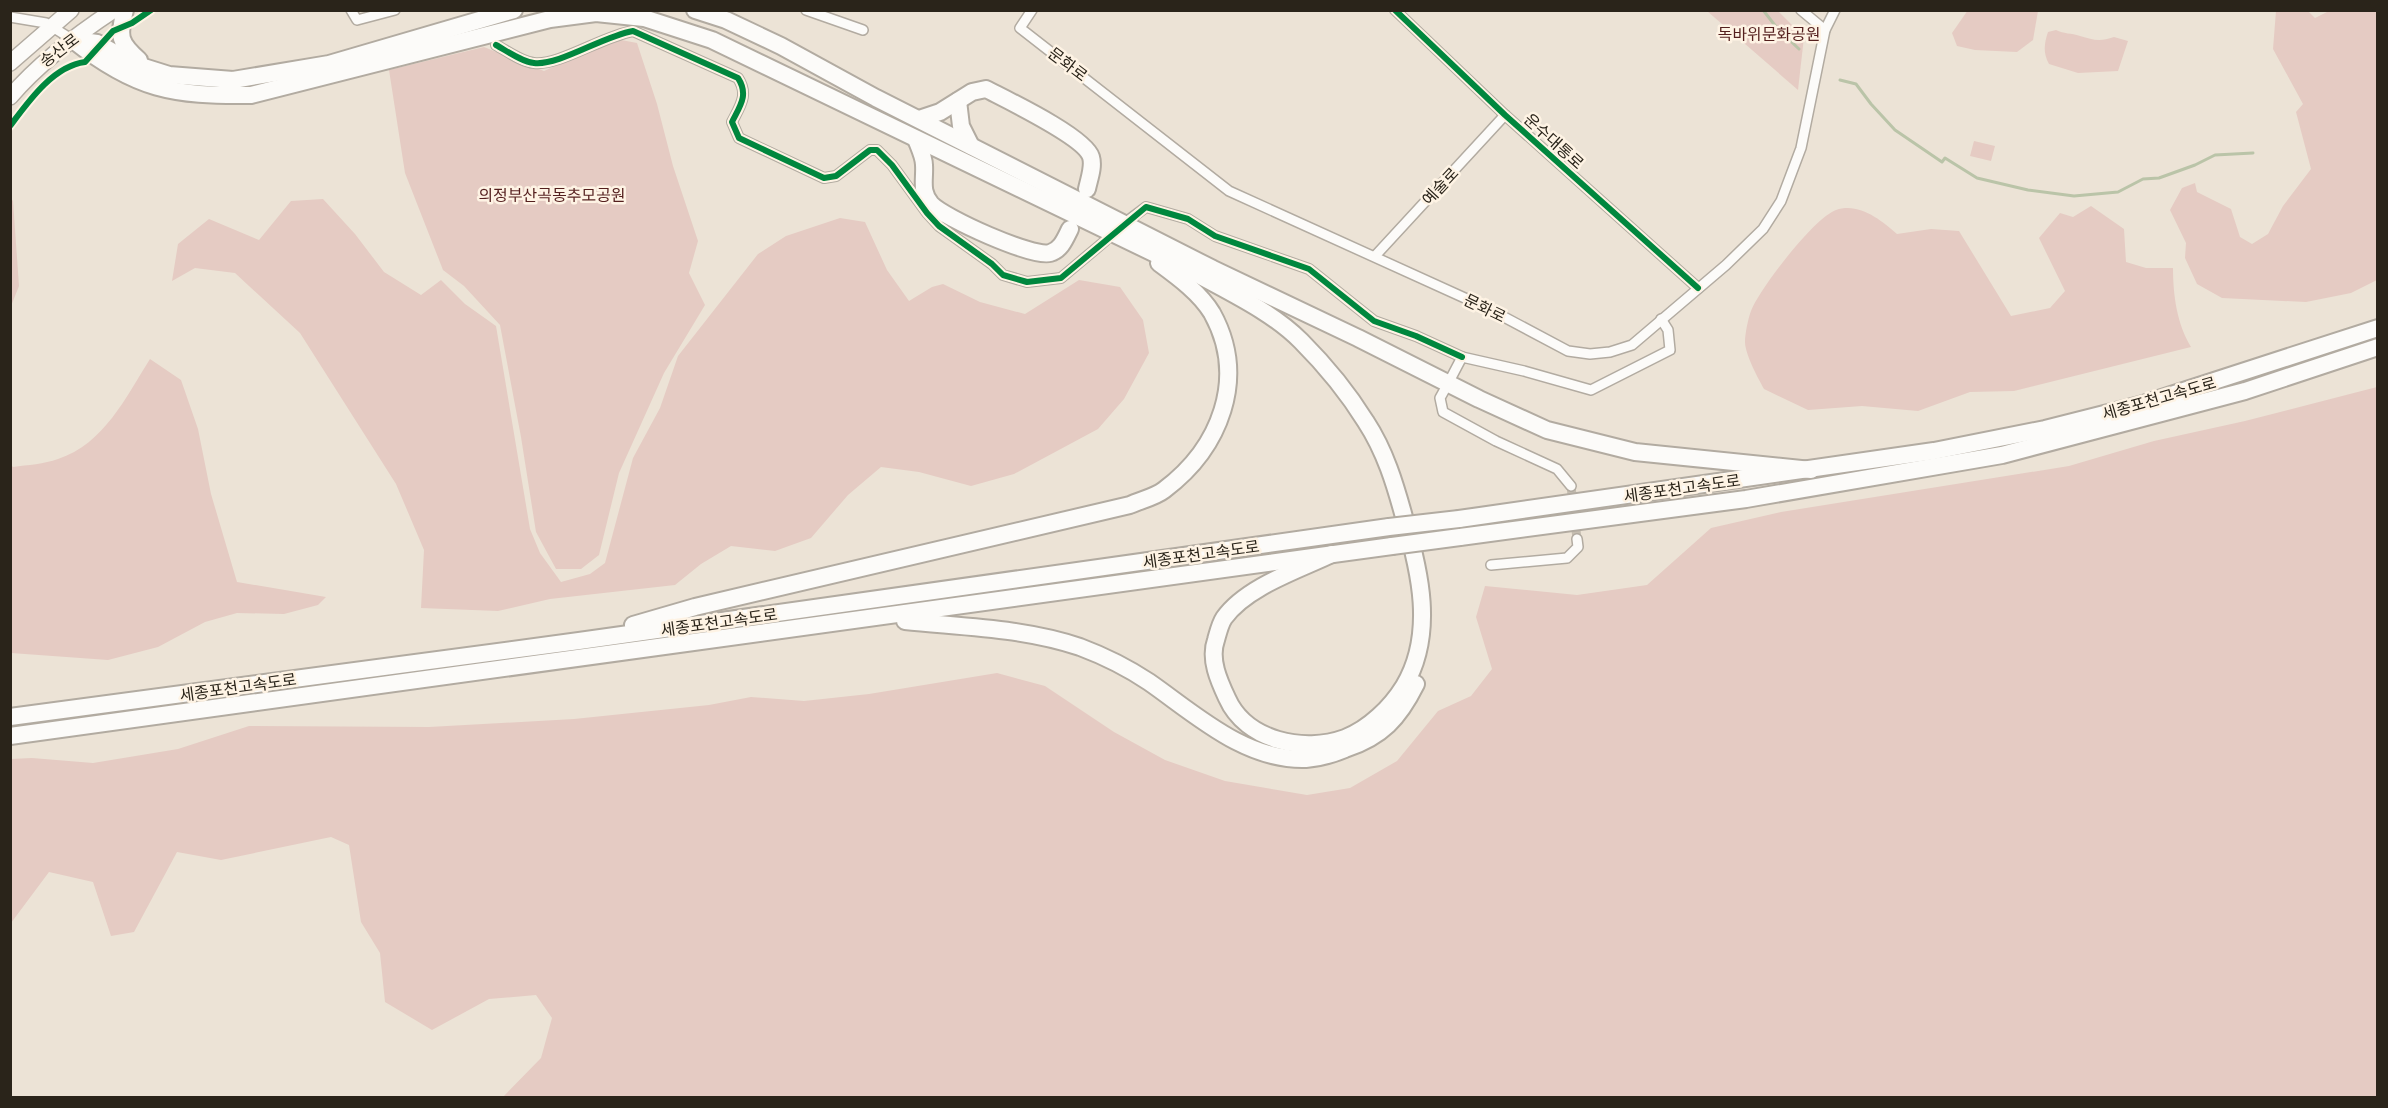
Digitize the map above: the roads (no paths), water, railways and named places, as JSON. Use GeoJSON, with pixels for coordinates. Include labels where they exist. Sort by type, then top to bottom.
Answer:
{"type":"FeatureCollection","features":[{"type":"Feature","properties":{"kind":"highway"},"geometry":{"type":"LineString","coordinates":[[125,10],[121,37],[125,48],[140,60],[164,73]]}},
{"type":"Feature","properties":{"kind":"highway"},"geometry":{"type":"LineString","coordinates":[[73,40],[98,44],[134,64],[164,73],[233,80],[329,64],[514,10]]}},
{"type":"Feature","properties":{"kind":"highway"},"geometry":{"type":"LineString","coordinates":[[695,10],[726,20],[781,46],[971,146],[1213,268],[1547,430],[1635,452],[1811,470]]}},
{"type":"Feature","properties":{"kind":"highway"},"geometry":{"type":"LineString","coordinates":[[73,40],[138,82],[177,93],[207,95],[251,95],[550,19],[596,13],[644,18],[712,40],[1195,273],[1260,310],[1300,340],[1338,383],[1367,423],[1391,471],[1418,566],[1422,599],[1421,633],[1405,685],[1388,708],[1369,724],[1345,738],[1314,744],[1284,742],[1264,736],[1245,723],[1230,705],[1216,675],[1214,646],[1223,619],[1251,592],[1332,554]]}},
{"type":"Feature","properties":{"kind":"highway"},"geometry":{"type":"LineString","coordinates":[[919,119],[940,112],[972,92],[986,89],[1071,136],[1088,149],[1092,159],[1087,189]]}},
{"type":"Feature","properties":{"kind":"highway"},"geometry":{"type":"LineString","coordinates":[[958,101],[961,126],[971,146]]}},
{"type":"Feature","properties":{"kind":"highway"},"geometry":{"type":"LineString","coordinates":[[916,139],[924,163],[922,190],[932,205],[959,221],[1013,246],[1034,253],[1050,253],[1061,246],[1070,230]]}},
{"type":"Feature","properties":{"kind":"highway"},"geometry":{"type":"LineString","coordinates":[[923,177],[935,163],[955,157]]}},
{"type":"Feature","properties":{"kind":"highway"},"geometry":{"type":"LineString","coordinates":[[579,641],[695,607],[1130,505],[1162,492],[1191,466],[1210,440],[1227,398],[1229,368],[1224,341],[1211,312],[1197,294],[1126,240]]}},
{"type":"Feature","properties":{"kind":"highway"},"geometry":{"type":"LineString","coordinates":[[880,618],[1036,634],[1080,647],[1108,659],[1147,681],[1236,742],[1270,754],[1305,759],[1332,754],[1364,743],[1382,731],[1399,715],[1425,666],[1431,635],[1431,579],[1411,500],[1393,453],[1368,408],[1329,357],[1294,323],[1213,268]]}},
{"type":"Feature","properties":{"kind":"highway","name":"세종포천고속도로"},"geometry":{"type":"LineString","coordinates":[[10,717],[579,641],[1934,451],[2044,429],[2119,410],[2378,328]]}},
{"type":"Feature","properties":{"kind":"highway","name":"세종포천고속도로"},"geometry":{"type":"LineString","coordinates":[[10,736],[1746,499],[2002,455],[2245,392],[2378,347]]}},
{"type":"Feature","properties":{"kind":"main road","name":"송산로"},"geometry":{"type":"LineString","coordinates":[[10,63],[71,10]]}},
{"type":"Feature","properties":{"kind":"main road","name":"송산로"},"geometry":{"type":"LineString","coordinates":[[10,97],[30,74],[54,53],[114,10]]}},
{"type":"Feature","properties":{"kind":"street"},"geometry":{"type":"LineString","coordinates":[[351,10],[357,20],[395,10]]}},
{"type":"Feature","properties":{"kind":"street"},"geometry":{"type":"LineString","coordinates":[[806,10],[862,30]]}},
{"type":"Feature","properties":{"kind":"street","name":"문화로"},"geometry":{"type":"LineString","coordinates":[[1032,10],[1020,28],[1229,191],[1489,309],[1568,351],[1590,354],[1610,352],[1632,345],[1763,229],[1781,201],[1801,148],[1825,30],[1835,10]]}},
{"type":"Feature","properties":{"kind":"street","name":"운수대통로"},"geometry":{"type":"LineString","coordinates":[[1395,10],[1505,115],[1698,288]]}},
{"type":"Feature","properties":{"kind":"street"},"geometry":{"type":"LineString","coordinates":[[1801,10],[1825,30]]}},
{"type":"Feature","properties":{"kind":"street"},"geometry":{"type":"LineString","coordinates":[[10,17],[46,23],[73,40]]}},
{"type":"Feature","properties":{"kind":"street"},"geometry":{"type":"LineString","coordinates":[[496,45],[532,63],[548,63],[633,27],[738,78],[743,87],[744,100],[732,122],[739,138],[824,178],[836,176],[870,150],[877,150],[939,226],[1004,275],[1027,282],[1061,278],[1105,241]]}},
{"type":"Feature","properties":{"kind":"street","name":"예술로"},"geometry":{"type":"LineString","coordinates":[[1375,256],[1505,115]]}},
{"type":"Feature","properties":{"kind":"street"},"geometry":{"type":"LineString","coordinates":[[1130,219],[1146,207],[1188,219],[1215,236],[1309,269],[1374,321],[1416,336],[1462,357],[1524,371],[1591,390],[1670,350],[1668,330],[1661,319]]}},
{"type":"Feature","properties":{"kind":"street"},"geometry":{"type":"LineString","coordinates":[[1451,378],[1462,357]]}},
{"type":"Feature","properties":{"kind":"street"},"geometry":{"type":"LineString","coordinates":[[1445,389],[1440,398],[1443,412],[1496,441],[1557,469],[1571,486]]}},
{"type":"Feature","properties":{"kind":"street"},"geometry":{"type":"LineString","coordinates":[[1491,565],[1567,558],[1578,547],[1577,539]]}},
{"type":"Feature","properties":{"kind":"waterway"},"geometry":{"type":"LineString","coordinates":[[1763,10],[1777,28],[1799,49]]}},
{"type":"Feature","properties":{"kind":"waterway"},"geometry":{"type":"LineString","coordinates":[[1840,80],[1856,84],[1895,130],[1942,162],[1945,158],[1977,178],[2028,190],[2074,196],[2118,192],[2143,179],[2159,178],[2215,155],[2253,153]]}},
{"type":"Feature","properties":{"kind":"tunnel"},"geometry":{"type":"LineString","coordinates":[[1571,486],[1577,539]]}},
{"type":"Feature","properties":{"kind":"park label","name":"독바위문화공원"},"geometry":{"type":"Point","coordinates":[1769,34]}},
{"type":"Feature","properties":{"kind":"park label","name":"의정부산곡동추모공원"},"geometry":{"type":"Point","coordinates":[552,195]}}]}
